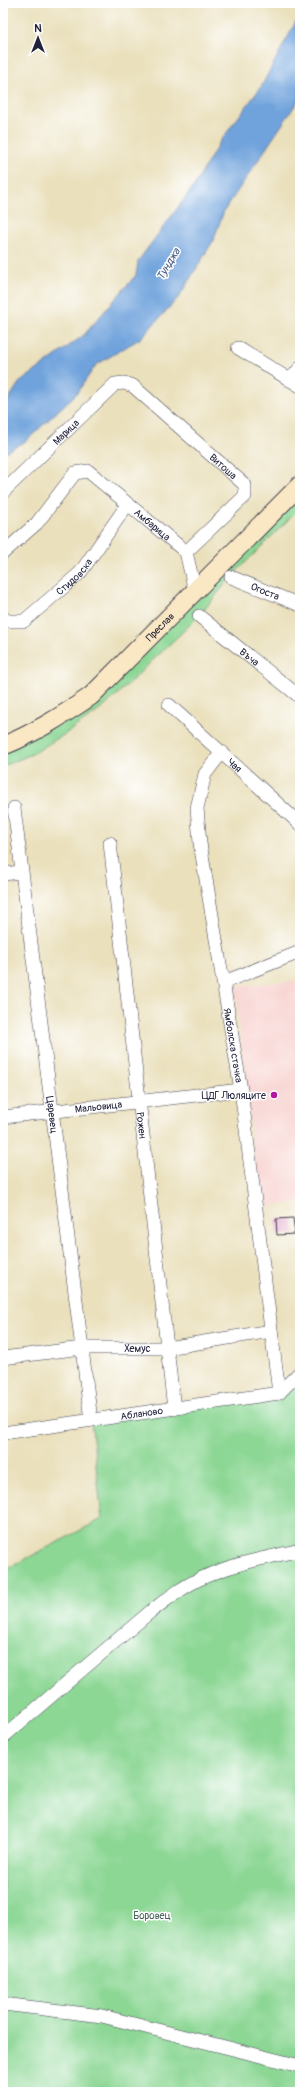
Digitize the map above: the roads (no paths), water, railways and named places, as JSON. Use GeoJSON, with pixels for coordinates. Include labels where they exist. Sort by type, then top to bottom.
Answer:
{"type":"FeatureCollection","features":[{"type":"Feature","properties":{"kind":"main road","name":"Преслав"},"geometry":{"type":"LineString","coordinates":[[3,746],[26,737],[59,718],[91,696],[300,485]]}},
{"type":"Feature","properties":{"kind":"street"},"geometry":{"type":"LineString","coordinates":[[238,348],[295,383],[300,368]]}},
{"type":"Feature","properties":{"kind":"street","name":"Марица"},"geometry":{"type":"LineString","coordinates":[[3,492],[115,384],[124,382],[133,386]]}},
{"type":"Feature","properties":{"kind":"street","name":"Витоша"},"geometry":{"type":"LineString","coordinates":[[133,386],[245,485],[245,496],[186,552]]}},
{"type":"Feature","properties":{"kind":"street","name":"Амбарица"},"geometry":{"type":"LineString","coordinates":[[3,553],[37,523],[75,474],[88,471],[127,505],[186,552]]}},
{"type":"Feature","properties":{"kind":"street","name":"Стидовска"},"geometry":{"type":"LineString","coordinates":[[3,617],[6,621],[24,621],[80,573],[127,505]]}},
{"type":"Feature","properties":{"kind":"street"},"geometry":{"type":"LineString","coordinates":[[186,552],[195,591]]}},
{"type":"Feature","properties":{"kind":"street","name":"Огоста"},"geometry":{"type":"LineString","coordinates":[[231,577],[300,605]]}},
{"type":"Feature","properties":{"kind":"street","name":"Въча"},"geometry":{"type":"LineString","coordinates":[[199,616],[300,697]]}},
{"type":"Feature","properties":{"kind":"street","name":"Чая"},"geometry":{"type":"LineString","coordinates":[[169,705],[300,824]]}},
{"type":"Feature","properties":{"kind":"street","name":"Ямболска стачка"},"geometry":{"type":"LineString","coordinates":[[222,752],[205,774],[196,808],[200,843],[241,1090],[279,1393]]}},
{"type":"Feature","properties":{"kind":"street","name":"Царевец"},"geometry":{"type":"LineString","coordinates":[[14,808],[91,1420]]}},
{"type":"Feature","properties":{"kind":"street","name":"Рожен"},"geometry":{"type":"LineString","coordinates":[[110,843],[174,1408]]}},
{"type":"Feature","properties":{"kind":"street"},"geometry":{"type":"LineString","coordinates":[[3,874],[21,872]]}},
{"type":"Feature","properties":{"kind":"street"},"geometry":{"type":"LineString","coordinates":[[224,982],[300,952]]}},
{"type":"Feature","properties":{"kind":"street","name":"Мальовица"},"geometry":{"type":"LineString","coordinates":[[3,1117],[241,1090]]}},
{"type":"Feature","properties":{"kind":"street","name":"Хемус"},"geometry":{"type":"LineString","coordinates":[[3,1358],[82,1348],[167,1348],[271,1331]]}},
{"type":"Feature","properties":{"kind":"street"},"geometry":{"type":"LineString","coordinates":[[279,1393],[300,1372]]}},
{"type":"Feature","properties":{"kind":"street","name":"Абланово"},"geometry":{"type":"LineString","coordinates":[[3,1433],[279,1393]]}},
{"type":"Feature","properties":{"kind":"street"},"geometry":{"type":"LineString","coordinates":[[3,1737],[150,1612],[174,1594],[201,1578],[230,1567],[300,1550]]}},
{"type":"Feature","properties":{"kind":"street"},"geometry":{"type":"LineString","coordinates":[[3,2004],[102,2016],[300,2066]]}},
{"type":"Feature","properties":{"kind":"water","name":"Тунджа"},"geometry":{"type":"Polygon","coordinates":[[[300,14],[300,98],[224,211],[213,241],[179,297],[141,338],[96,365],[77,393],[26,441],[3,453],[3,404],[8,400],[19,383],[84,335],[136,275],[138,261],[194,186],[219,143],[261,87],[300,14]]]}},
{"type":"Feature","properties":{"kind":"place","name":"ЦДГ Люляците"},"geometry":{"type":"Point","coordinates":[274,1095]}},
{"type":"Feature","properties":{"kind":"park label","name":"Боровец"},"geometry":{"type":"Point","coordinates":[152,1915]}}]}
